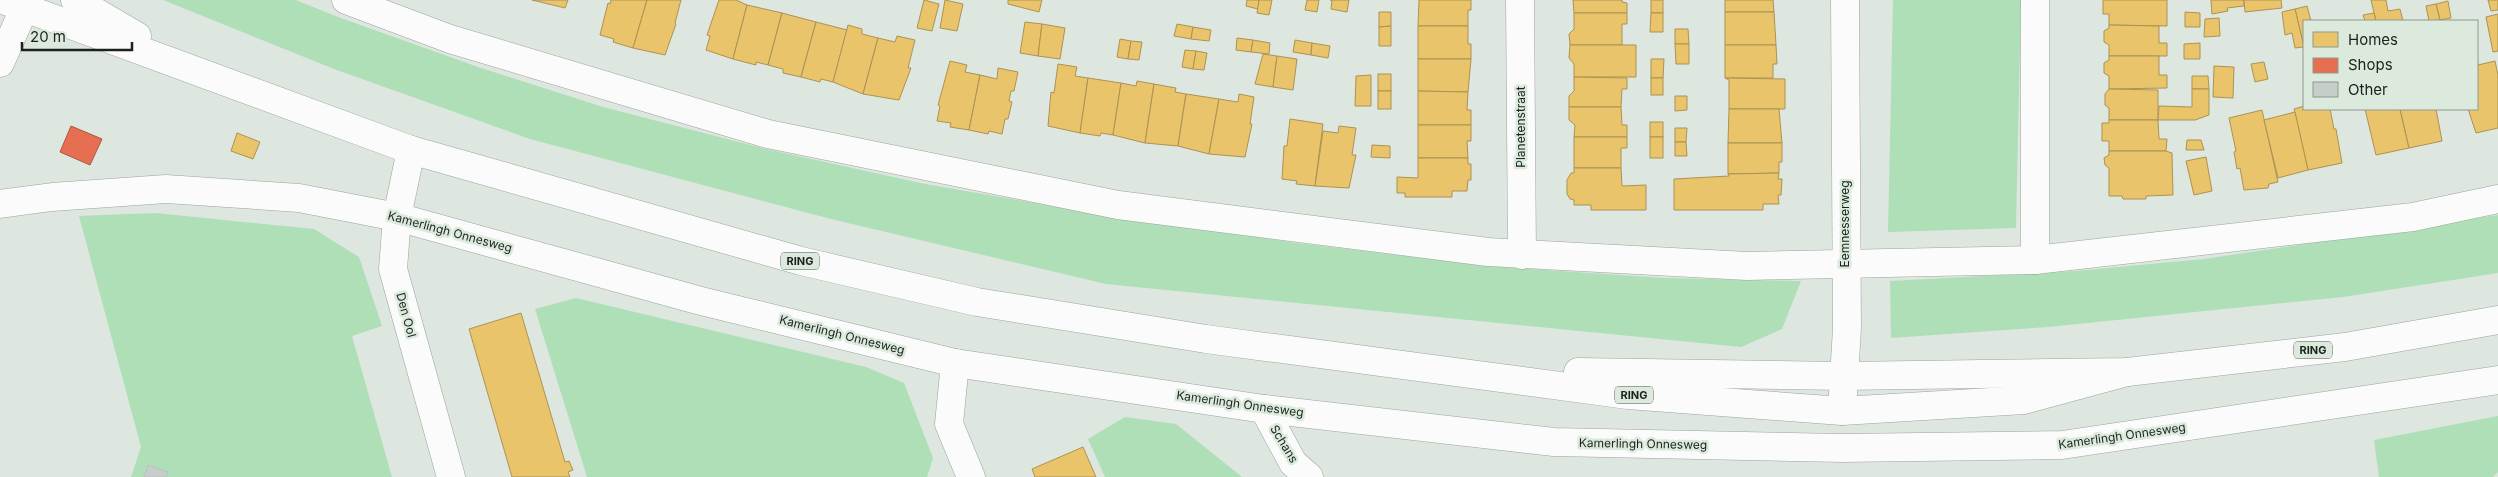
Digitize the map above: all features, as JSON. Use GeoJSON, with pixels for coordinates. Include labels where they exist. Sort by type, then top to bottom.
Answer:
{"type":"FeatureCollection","features":[{"type":"Feature","properties":{"kind":"street","name":"RING"},"geometry":{"type":"LineString","coordinates":[[75,0],[194,70]]}},
{"type":"Feature","properties":{"kind":"street"},"geometry":{"type":"LineString","coordinates":[[346,0],[450,39],[768,134],[1118,206],[1522,255],[1747,266],[2035,260],[2413,217],[2498,199]]}},
{"type":"Feature","properties":{"kind":"street","name":"Planetenstraat"},"geometry":{"type":"LineString","coordinates":[[1520,0],[1522,255]]}},
{"type":"Feature","properties":{"kind":"street","name":"Eemnesserweg"},"geometry":{"type":"LineString","coordinates":[[1842,448],[1842,411],[1847,328],[1845,264],[1845,0]]}},
{"type":"Feature","properties":{"kind":"street"},"geometry":{"type":"LineString","coordinates":[[2035,0],[2035,260]]}},
{"type":"Feature","properties":{"kind":"street","name":"RING"},"geometry":{"type":"LineString","coordinates":[[18,3],[411,150],[801,261],[977,302],[1206,339],[1628,395],[1842,411],[2024,400],[2127,372]]}},
{"type":"Feature","properties":{"kind":"street"},"geometry":{"type":"LineString","coordinates":[[0,63],[18,3]]}},
{"type":"Feature","properties":{"kind":"street","name":"Den Ool"},"geometry":{"type":"LineString","coordinates":[[411,150],[397,217],[393,269],[450,477]]}},
{"type":"Feature","properties":{"kind":"street","name":"Kamerlingh Onnesweg"},"geometry":{"type":"LineString","coordinates":[[0,204],[52,197],[166,189],[299,198],[397,217],[701,302],[955,363],[1264,408],[1554,442],[1842,448],[2062,445],[2498,380]]}},
{"type":"Feature","properties":{"kind":"street","name":"RING"},"geometry":{"type":"LineString","coordinates":[[1427,368],[1630,374],[1844,376],[2127,372],[2345,347],[2498,320]]}},
{"type":"Feature","properties":{"kind":"street"},"geometry":{"type":"LineString","coordinates":[[955,363],[948,424],[971,477]]}},
{"type":"Feature","properties":{"kind":"street","name":"Schans"},"geometry":{"type":"LineString","coordinates":[[1264,408],[1293,463],[1309,477]]}},
{"type":"Feature","properties":{"kind":"green space"},"geometry":{"type":"Polygon","coordinates":[[[163,0],[296,0],[478,67],[603,107],[766,149],[925,184],[1076,210],[1297,243],[1489,266],[1664,278],[1801,281],[1782,329],[1741,347],[1106,284],[831,219],[530,139],[334,69],[163,0]]]}},
{"type":"Feature","properties":{"kind":"green space"},"geometry":{"type":"Polygon","coordinates":[[[1893,0],[2021,0],[2016,228],[1888,232],[1893,0]]]}},
{"type":"Feature","properties":{"kind":"green space"},"geometry":{"type":"Polygon","coordinates":[[[155,213],[314,229],[359,257],[382,326],[352,336],[392,477],[131,477],[141,447],[79,216],[155,213]]]}},
{"type":"Feature","properties":{"kind":"green space"},"geometry":{"type":"Polygon","coordinates":[[[2498,215],[2498,273],[2343,297],[2048,327],[1891,338],[1890,281],[2075,271],[2204,259],[2498,215]]]}},
{"type":"Feature","properties":{"kind":"green space"},"geometry":{"type":"Polygon","coordinates":[[[576,298],[866,367],[904,383],[933,458],[927,477],[587,477],[535,309],[576,298]]]}},
{"type":"Feature","properties":{"kind":"green space"},"geometry":{"type":"Polygon","coordinates":[[[2498,416],[2498,472],[2493,477],[2379,477],[2374,440],[2498,416]]]}},
{"type":"Feature","properties":{"kind":"green space"},"geometry":{"type":"Polygon","coordinates":[[[1125,417],[1176,424],[1242,477],[1105,477],[1088,439],[1125,417]]]}},
{"type":"Feature","properties":{"kind":"building: Homes"},"geometry":{"type":"Polygon","coordinates":[[[532,0],[568,0],[565,8],[532,0]]]}},
{"type":"Feature","properties":{"kind":"building: Homes"},"geometry":{"type":"Polygon","coordinates":[[[611,0],[647,0],[633,48],[613,42],[614,39],[600,35],[608,3],[610,4],[611,0]]]}},
{"type":"Feature","properties":{"kind":"building: Homes"},"geometry":{"type":"Polygon","coordinates":[[[647,0],[681,0],[676,24],[665,55],[633,48],[647,0]]]}},
{"type":"Feature","properties":{"kind":"building: Homes"},"geometry":{"type":"Polygon","coordinates":[[[719,0],[736,0],[747,5],[733,59],[706,50],[710,36],[707,35],[719,0]]]}},
{"type":"Feature","properties":{"kind":"building: Homes"},"geometry":{"type":"Polygon","coordinates":[[[924,0],[939,4],[932,31],[917,28],[924,0]]]}},
{"type":"Feature","properties":{"kind":"building: Homes"},"geometry":{"type":"Polygon","coordinates":[[[945,0],[963,4],[957,31],[940,28],[945,0]]]}},
{"type":"Feature","properties":{"kind":"building: Homes"},"geometry":{"type":"Polygon","coordinates":[[[1008,0],[1042,0],[1039,12],[1008,4],[1008,0]]]}},
{"type":"Feature","properties":{"kind":"building: Homes"},"geometry":{"type":"Polygon","coordinates":[[[1247,0],[1259,0],[1258,9],[1246,6],[1247,0]]]}},
{"type":"Feature","properties":{"kind":"building: Homes"},"geometry":{"type":"Polygon","coordinates":[[[1259,0],[1272,0],[1269,15],[1257,13],[1259,0]]]}},
{"type":"Feature","properties":{"kind":"building: Homes"},"geometry":{"type":"Polygon","coordinates":[[[1307,0],[1319,0],[1317,12],[1305,10],[1307,0]]]}},
{"type":"Feature","properties":{"kind":"building: Homes"},"geometry":{"type":"Polygon","coordinates":[[[1332,0],[1349,0],[1347,12],[1331,9],[1332,0]]]}},
{"type":"Feature","properties":{"kind":"building: Homes"},"geometry":{"type":"Polygon","coordinates":[[[1419,0],[1471,0],[1471,10],[1468,10],[1468,26],[1418,26],[1419,0]]]}},
{"type":"Feature","properties":{"kind":"building: Homes"},"geometry":{"type":"Polygon","coordinates":[[[1573,0],[1622,0],[1622,2],[1627,3],[1627,13],[1574,13],[1573,0]]]}},
{"type":"Feature","properties":{"kind":"building: Homes"},"geometry":{"type":"Polygon","coordinates":[[[1651,0],[1663,0],[1663,13],[1651,13],[1651,0]]]}},
{"type":"Feature","properties":{"kind":"building: Homes"},"geometry":{"type":"Polygon","coordinates":[[[1725,0],[1773,0],[1774,12],[1725,12],[1725,0]]]}},
{"type":"Feature","properties":{"kind":"building: Homes"},"geometry":{"type":"Polygon","coordinates":[[[2103,0],[2167,0],[2167,26],[2109,25],[2109,14],[2103,14],[2103,0]]]}},
{"type":"Feature","properties":{"kind":"building: Homes"},"geometry":{"type":"Polygon","coordinates":[[[2211,0],[2244,0],[2244,6],[2227,8],[2228,11],[2212,14],[2211,0]]]}},
{"type":"Feature","properties":{"kind":"building: Homes"},"geometry":{"type":"Polygon","coordinates":[[[2244,0],[2281,0],[2282,8],[2245,12],[2244,0]]]}},
{"type":"Feature","properties":{"kind":"building: Homes"},"geometry":{"type":"Polygon","coordinates":[[[2371,0],[2386,0],[2388,11],[2400,9],[2403,20],[2376,20],[2371,0]]]}},
{"type":"Feature","properties":{"kind":"building: Homes"},"geometry":{"type":"Polygon","coordinates":[[[2488,0],[2498,0],[2498,10],[2491,11],[2488,0]]]}},
{"type":"Feature","properties":{"kind":"building: Homes"},"geometry":{"type":"Polygon","coordinates":[[[2448,1],[2451,18],[2440,20],[2436,4],[2448,1]]]}},
{"type":"Feature","properties":{"kind":"building: Homes"},"geometry":{"type":"Polygon","coordinates":[[[2436,4],[2440,20],[2429,20],[2426,6],[2436,4]]]}},
{"type":"Feature","properties":{"kind":"building: Homes"},"geometry":{"type":"Polygon","coordinates":[[[747,5],[782,13],[768,65],[756,62],[756,65],[733,59],[747,5]]]}},
{"type":"Feature","properties":{"kind":"building: Homes"},"geometry":{"type":"Polygon","coordinates":[[[2307,6],[2311,20],[2303,20],[2303,43],[2295,9],[2307,6]]]}},
{"type":"Feature","properties":{"kind":"building: Homes"},"geometry":{"type":"Polygon","coordinates":[[[2295,9],[2303,47],[2295,48],[2292,33],[2285,35],[2282,12],[2295,9]]]}},
{"type":"Feature","properties":{"kind":"building: Homes"},"geometry":{"type":"Polygon","coordinates":[[[1379,12],[1391,12],[1391,26],[1379,27],[1379,12]]]}},
{"type":"Feature","properties":{"kind":"building: Homes"},"geometry":{"type":"Polygon","coordinates":[[[1725,12],[1774,12],[1776,45],[1725,45],[1725,12]]]}},
{"type":"Feature","properties":{"kind":"building: Homes"},"geometry":{"type":"Polygon","coordinates":[[[2185,12],[2200,13],[2200,27],[2185,27],[2185,12]]]}},
{"type":"Feature","properties":{"kind":"building: Homes"},"geometry":{"type":"Polygon","coordinates":[[[782,13],[816,22],[801,77],[783,73],[783,69],[768,65],[782,13]]]}},
{"type":"Feature","properties":{"kind":"building: Homes"},"geometry":{"type":"Polygon","coordinates":[[[1574,13],[1627,13],[1627,24],[1622,24],[1622,45],[1570,45],[1569,34],[1574,29],[1574,13]]]}},
{"type":"Feature","properties":{"kind":"building: Homes"},"geometry":{"type":"Polygon","coordinates":[[[1651,13],[1663,13],[1663,32],[1650,32],[1651,13]]]}},
{"type":"Feature","properties":{"kind":"building: Homes"},"geometry":{"type":"Polygon","coordinates":[[[2374,13],[2376,20],[2365,20],[2363,15],[2374,13]]]}},
{"type":"Feature","properties":{"kind":"building: Homes"},"geometry":{"type":"Polygon","coordinates":[[[2498,14],[2498,51],[2493,52],[2486,17],[2498,14]]]}},
{"type":"Feature","properties":{"kind":"building: Homes"},"geometry":{"type":"Polygon","coordinates":[[[2219,18],[2220,36],[2204,37],[2205,19],[2219,18]]]}},
{"type":"Feature","properties":{"kind":"building: Homes"},"geometry":{"type":"Polygon","coordinates":[[[816,22],[847,30],[833,82],[821,79],[820,82],[801,77],[816,22]]]}},
{"type":"Feature","properties":{"kind":"building: Homes"},"geometry":{"type":"Polygon","coordinates":[[[1025,22],[1042,24],[1038,56],[1020,53],[1025,22]]]}},
{"type":"Feature","properties":{"kind":"building: Homes"},"geometry":{"type":"Polygon","coordinates":[[[1042,24],[1065,28],[1060,59],[1038,56],[1042,24]]]}},
{"type":"Feature","properties":{"kind":"building: Homes"},"geometry":{"type":"Polygon","coordinates":[[[1177,24],[1193,27],[1191,39],[1174,36],[1177,24]]]}},
{"type":"Feature","properties":{"kind":"building: Homes"},"geometry":{"type":"Polygon","coordinates":[[[848,25],[862,29],[862,34],[878,38],[863,94],[833,82],[848,25]]]}},
{"type":"Feature","properties":{"kind":"building: Homes"},"geometry":{"type":"Polygon","coordinates":[[[2109,25],[2159,26],[2159,43],[2167,43],[2167,56],[2109,56],[2109,45],[2104,42],[2104,31],[2109,28],[2109,25]]]}},
{"type":"Feature","properties":{"kind":"building: Homes"},"geometry":{"type":"Polygon","coordinates":[[[1391,26],[1391,46],[1379,46],[1379,27],[1391,26]]]}},
{"type":"Feature","properties":{"kind":"building: Homes"},"geometry":{"type":"Polygon","coordinates":[[[1418,26],[1468,26],[1468,44],[1471,44],[1471,59],[1418,59],[1418,26]]]}},
{"type":"Feature","properties":{"kind":"building: Homes"},"geometry":{"type":"Polygon","coordinates":[[[1193,27],[1211,30],[1209,41],[1191,39],[1193,27]]]}},
{"type":"Feature","properties":{"kind":"building: Homes"},"geometry":{"type":"Polygon","coordinates":[[[1675,29],[1688,29],[1689,44],[1675,44],[1675,29]]]}},
{"type":"Feature","properties":{"kind":"building: Homes"},"geometry":{"type":"Polygon","coordinates":[[[897,36],[915,40],[908,68],[911,68],[899,100],[863,94],[878,38],[895,42],[897,36]]]}},
{"type":"Feature","properties":{"kind":"building: Homes"},"geometry":{"type":"Polygon","coordinates":[[[1237,38],[1253,40],[1251,52],[1236,50],[1237,38]]]}},
{"type":"Feature","properties":{"kind":"building: Homes"},"geometry":{"type":"Polygon","coordinates":[[[1120,39],[1131,41],[1128,59],[1117,57],[1120,39]]]}},
{"type":"Feature","properties":{"kind":"building: Homes"},"geometry":{"type":"Polygon","coordinates":[[[1253,40],[1270,43],[1269,54],[1251,52],[1253,40]]]}},
{"type":"Feature","properties":{"kind":"building: Homes"},"geometry":{"type":"Polygon","coordinates":[[[1295,40],[1312,43],[1311,55],[1293,52],[1295,40]]]}},
{"type":"Feature","properties":{"kind":"building: Homes"},"geometry":{"type":"Polygon","coordinates":[[[1131,41],[1142,42],[1139,60],[1128,59],[1131,41]]]}},
{"type":"Feature","properties":{"kind":"building: Homes"},"geometry":{"type":"Polygon","coordinates":[[[1312,43],[1330,46],[1328,58],[1311,55],[1312,43]]]}},
{"type":"Feature","properties":{"kind":"building: Homes"},"geometry":{"type":"Polygon","coordinates":[[[2200,43],[2200,59],[2184,59],[2184,44],[2200,43]]]}},
{"type":"Feature","properties":{"kind":"building: Homes"},"geometry":{"type":"Polygon","coordinates":[[[1675,44],[1689,44],[1689,64],[1676,64],[1675,44]]]}},
{"type":"Feature","properties":{"kind":"building: Homes"},"geometry":{"type":"Polygon","coordinates":[[[1570,45],[1636,45],[1636,77],[1574,77],[1574,64],[1569,58],[1570,45]]]}},
{"type":"Feature","properties":{"kind":"building: Homes"},"geometry":{"type":"Polygon","coordinates":[[[1725,45],[1776,45],[1777,64],[1773,64],[1773,78],[1725,78],[1725,45]]]}},
{"type":"Feature","properties":{"kind":"building: Homes"},"geometry":{"type":"Polygon","coordinates":[[[1185,50],[1196,51],[1193,69],[1182,67],[1185,50]]]}},
{"type":"Feature","properties":{"kind":"building: Homes"},"geometry":{"type":"Polygon","coordinates":[[[1196,51],[1207,53],[1204,70],[1193,69],[1196,51]]]}},
{"type":"Feature","properties":{"kind":"building: Homes"},"geometry":{"type":"Polygon","coordinates":[[[1263,54],[1277,56],[1273,87],[1255,84],[1263,54]]]}},
{"type":"Feature","properties":{"kind":"building: Homes"},"geometry":{"type":"Polygon","coordinates":[[[1277,56],[1297,59],[1293,90],[1273,87],[1277,56]]]}},
{"type":"Feature","properties":{"kind":"building: Homes"},"geometry":{"type":"Polygon","coordinates":[[[2109,56],[2159,56],[2159,75],[2167,75],[2167,88],[2109,89],[2109,76],[2104,73],[2104,63],[2109,60],[2109,56]]]}},
{"type":"Feature","properties":{"kind":"building: Homes"},"geometry":{"type":"Polygon","coordinates":[[[1418,59],[1471,59],[1468,92],[1418,91],[1418,59]]]}},
{"type":"Feature","properties":{"kind":"building: Homes"},"geometry":{"type":"Polygon","coordinates":[[[1651,59],[1664,59],[1663,78],[1651,78],[1651,59]]]}},
{"type":"Feature","properties":{"kind":"building: Homes"},"geometry":{"type":"Polygon","coordinates":[[[950,61],[967,65],[965,72],[980,75],[969,130],[950,127],[951,123],[937,121],[940,106],[938,105],[950,61]]]}},
{"type":"Feature","properties":{"kind":"building: Homes"},"geometry":{"type":"Polygon","coordinates":[[[2495,61],[2498,75],[2498,128],[2476,133],[2468,110],[2478,110],[2478,65],[2495,61]]]}},
{"type":"Feature","properties":{"kind":"building: Homes"},"geometry":{"type":"Polygon","coordinates":[[[2264,62],[2268,79],[2255,82],[2251,64],[2264,62]]]}},
{"type":"Feature","properties":{"kind":"building: Homes"},"geometry":{"type":"Polygon","coordinates":[[[1058,64],[1077,67],[1075,76],[1088,78],[1080,133],[1048,126],[1051,92],[1054,93],[1058,64]]]}},
{"type":"Feature","properties":{"kind":"building: Homes"},"geometry":{"type":"Polygon","coordinates":[[[2214,66],[2234,67],[2233,98],[2213,97],[2214,66]]]}},
{"type":"Feature","properties":{"kind":"building: Homes"},"geometry":{"type":"Polygon","coordinates":[[[998,68],[1018,72],[1014,91],[1011,91],[1009,101],[1012,102],[1008,119],[1005,119],[1002,134],[989,131],[988,134],[969,130],[980,75],[997,79],[998,68]]]}},
{"type":"Feature","properties":{"kind":"building: Homes"},"geometry":{"type":"Polygon","coordinates":[[[1378,74],[1391,74],[1391,91],[1378,91],[1378,74]]]}},
{"type":"Feature","properties":{"kind":"building: Homes"},"geometry":{"type":"Polygon","coordinates":[[[1371,75],[1371,106],[1355,106],[1356,76],[1371,75]]]}},
{"type":"Feature","properties":{"kind":"building: Homes"},"geometry":{"type":"Polygon","coordinates":[[[2192,76],[2208,76],[2209,89],[2192,89],[2192,76]]]}},
{"type":"Feature","properties":{"kind":"building: Homes"},"geometry":{"type":"Polygon","coordinates":[[[1574,77],[1627,78],[1627,89],[1622,89],[1621,107],[1569,107],[1569,96],[1574,91],[1574,77]]]}},
{"type":"Feature","properties":{"kind":"building: Homes"},"geometry":{"type":"Polygon","coordinates":[[[1088,78],[1121,83],[1113,135],[1101,133],[1100,136],[1080,133],[1088,78]]]}},
{"type":"Feature","properties":{"kind":"building: Homes"},"geometry":{"type":"Polygon","coordinates":[[[1651,78],[1663,78],[1663,95],[1651,95],[1651,78]]]}},
{"type":"Feature","properties":{"kind":"building: Homes"},"geometry":{"type":"Polygon","coordinates":[[[1725,78],[1785,79],[1785,109],[1729,109],[1729,80],[1725,78]]]}},
{"type":"Feature","properties":{"kind":"building: Homes"},"geometry":{"type":"Polygon","coordinates":[[[1137,81],[1154,84],[1145,143],[1113,135],[1121,83],[1136,86],[1137,81]]]}},
{"type":"Feature","properties":{"kind":"building: Homes"},"geometry":{"type":"Polygon","coordinates":[[[1154,84],[1176,88],[1175,92],[1186,94],[1178,146],[1145,143],[1154,84]]]}},
{"type":"Feature","properties":{"kind":"building: Homes"},"geometry":{"type":"Polygon","coordinates":[[[2109,89],[2158,90],[2158,120],[2109,120],[2109,108],[2105,105],[2105,94],[2109,89]]]}},
{"type":"Feature","properties":{"kind":"building: Homes"},"geometry":{"type":"Polygon","coordinates":[[[2192,89],[2209,89],[2209,115],[2195,120],[2158,120],[2159,106],[2192,107],[2192,89]]]}},
{"type":"Feature","properties":{"kind":"building: Homes"},"geometry":{"type":"Polygon","coordinates":[[[1378,91],[1391,91],[1391,109],[1378,109],[1378,91]]]}},
{"type":"Feature","properties":{"kind":"building: Homes"},"geometry":{"type":"Polygon","coordinates":[[[1418,91],[1468,92],[1467,110],[1471,110],[1471,125],[1418,125],[1418,91]]]}},
{"type":"Feature","properties":{"kind":"building: Homes"},"geometry":{"type":"Polygon","coordinates":[[[1186,94],[1219,99],[1209,154],[1178,146],[1186,94]]]}},
{"type":"Feature","properties":{"kind":"building: Homes"},"geometry":{"type":"Polygon","coordinates":[[[1239,94],[1254,97],[1250,124],[1252,124],[1245,157],[1209,154],[1219,99],[1238,102],[1239,94]]]}},
{"type":"Feature","properties":{"kind":"building: Homes"},"geometry":{"type":"Polygon","coordinates":[[[1675,96],[1687,96],[1687,110],[1675,111],[1675,96]]]}},
{"type":"Feature","properties":{"kind":"building: Homes"},"geometry":{"type":"Polygon","coordinates":[[[2303,106],[2303,110],[2330,110],[2334,129],[2336,129],[2342,163],[2308,170],[2294,109],[2303,106]]]}},
{"type":"Feature","properties":{"kind":"building: Homes"},"geometry":{"type":"Polygon","coordinates":[[[1569,107],[1621,107],[1622,125],[1627,125],[1627,137],[1574,137],[1575,125],[1569,120],[1569,107]]]}},
{"type":"Feature","properties":{"kind":"building: Homes"},"geometry":{"type":"Polygon","coordinates":[[[1729,109],[1779,109],[1782,143],[1728,143],[1729,109]]]}},
{"type":"Feature","properties":{"kind":"building: Homes"},"geometry":{"type":"Polygon","coordinates":[[[2262,110],[2278,182],[2269,184],[2268,188],[2244,190],[2240,168],[2237,169],[2234,152],[2236,151],[2229,118],[2262,110]]]}},
{"type":"Feature","properties":{"kind":"building: Homes"},"geometry":{"type":"Polygon","coordinates":[[[2365,110],[2400,110],[2409,148],[2376,155],[2365,110]]]}},
{"type":"Feature","properties":{"kind":"building: Homes"},"geometry":{"type":"Polygon","coordinates":[[[2400,110],[2436,110],[2442,141],[2409,148],[2400,110]]]}},
{"type":"Feature","properties":{"kind":"building: Homes"},"geometry":{"type":"Polygon","coordinates":[[[2295,112],[2308,170],[2278,178],[2264,120],[2295,112]]]}},
{"type":"Feature","properties":{"kind":"building: Homes"},"geometry":{"type":"Polygon","coordinates":[[[1290,119],[1323,124],[1315,186],[1296,184],[1297,181],[1282,179],[1284,146],[1287,146],[1290,119]]]}},
{"type":"Feature","properties":{"kind":"building: Homes"},"geometry":{"type":"Polygon","coordinates":[[[2109,120],[2158,120],[2159,139],[2167,139],[2166,151],[2109,151],[2109,141],[2102,141],[2102,123],[2109,123],[2109,120]]]}},
{"type":"Feature","properties":{"kind":"building: Homes"},"geometry":{"type":"Polygon","coordinates":[[[1650,122],[1663,122],[1663,137],[1650,137],[1650,122]]]}},
{"type":"Feature","properties":{"kind":"building: Homes"},"geometry":{"type":"Polygon","coordinates":[[[1418,125],[1471,125],[1471,141],[1467,141],[1468,158],[1418,158],[1418,125]]]}},
{"type":"Feature","properties":{"kind":"building: Homes"},"geometry":{"type":"Polygon","coordinates":[[[1339,126],[1356,128],[1352,155],[1356,155],[1349,188],[1315,186],[1323,131],[1338,133],[1339,126]]]}},
{"type":"Feature","properties":{"kind":"building: Homes"},"geometry":{"type":"Polygon","coordinates":[[[1675,128],[1687,128],[1686,142],[1675,142],[1675,128]]]}},
{"type":"Feature","properties":{"kind":"building: Homes"},"geometry":{"type":"Polygon","coordinates":[[[237,133],[260,142],[253,159],[231,151],[237,133]]]}},
{"type":"Feature","properties":{"kind":"building: Homes"},"geometry":{"type":"Polygon","coordinates":[[[1574,137],[1627,137],[1627,148],[1621,148],[1621,168],[1574,168],[1574,137]]]}},
{"type":"Feature","properties":{"kind":"building: Homes"},"geometry":{"type":"Polygon","coordinates":[[[1650,137],[1663,137],[1663,158],[1650,158],[1650,137]]]}},
{"type":"Feature","properties":{"kind":"building: Homes"},"geometry":{"type":"Polygon","coordinates":[[[2187,140],[2201,140],[2204,150],[2186,150],[2187,140]]]}},
{"type":"Feature","properties":{"kind":"building: Homes"},"geometry":{"type":"Polygon","coordinates":[[[1675,142],[1686,142],[1687,156],[1675,156],[1675,142]]]}},
{"type":"Feature","properties":{"kind":"building: Homes"},"geometry":{"type":"Polygon","coordinates":[[[1728,143],[1782,143],[1782,162],[1779,162],[1779,173],[1728,174],[1728,143]]]}},
{"type":"Feature","properties":{"kind":"building: Homes"},"geometry":{"type":"Polygon","coordinates":[[[1372,145],[1390,146],[1390,158],[1371,157],[1372,145]]]}},
{"type":"Feature","properties":{"kind":"building: Homes"},"geometry":{"type":"Polygon","coordinates":[[[2109,151],[2166,151],[2172,153],[2173,195],[2146,196],[2146,199],[2123,199],[2122,196],[2109,196],[2109,168],[2105,165],[2104,158],[2109,155],[2109,151]]]}},
{"type":"Feature","properties":{"kind":"building: Homes"},"geometry":{"type":"Polygon","coordinates":[[[2206,157],[2212,191],[2194,195],[2186,161],[2206,157]]]}},
{"type":"Feature","properties":{"kind":"building: Homes"},"geometry":{"type":"Polygon","coordinates":[[[1418,158],[1468,158],[1468,164],[1471,164],[1471,180],[1468,180],[1467,191],[1452,191],[1452,197],[1405,197],[1405,193],[1397,193],[1397,177],[1418,178],[1418,158]]]}},
{"type":"Feature","properties":{"kind":"building: Homes"},"geometry":{"type":"Polygon","coordinates":[[[1574,168],[1621,168],[1622,186],[1646,185],[1646,210],[1591,210],[1591,205],[1574,205],[1574,200],[1570,199],[1567,194],[1567,180],[1571,173],[1574,173],[1574,168]]]}},
{"type":"Feature","properties":{"kind":"building: Homes"},"geometry":{"type":"Polygon","coordinates":[[[1779,173],[1778,179],[1782,179],[1781,195],[1778,195],[1779,204],[1763,204],[1763,210],[1674,210],[1674,179],[1729,176],[1728,174],[1779,173]]]}},
{"type":"Feature","properties":{"kind":"building: Homes"},"geometry":{"type":"Polygon","coordinates":[[[521,313],[565,462],[569,461],[573,470],[568,472],[570,477],[512,477],[469,329],[521,313]]]}},
{"type":"Feature","properties":{"kind":"building: Homes"},"geometry":{"type":"Polygon","coordinates":[[[1083,447],[1096,477],[1035,477],[1032,469],[1083,447]]]}},
{"type":"Feature","properties":{"kind":"building: Shops"},"geometry":{"type":"Polygon","coordinates":[[[71,126],[102,139],[90,165],[60,152],[71,126]]]}},
{"type":"Feature","properties":{"kind":"building: Other"},"geometry":{"type":"Polygon","coordinates":[[[148,465],[168,472],[166,477],[144,477],[148,465]]]}}]}
